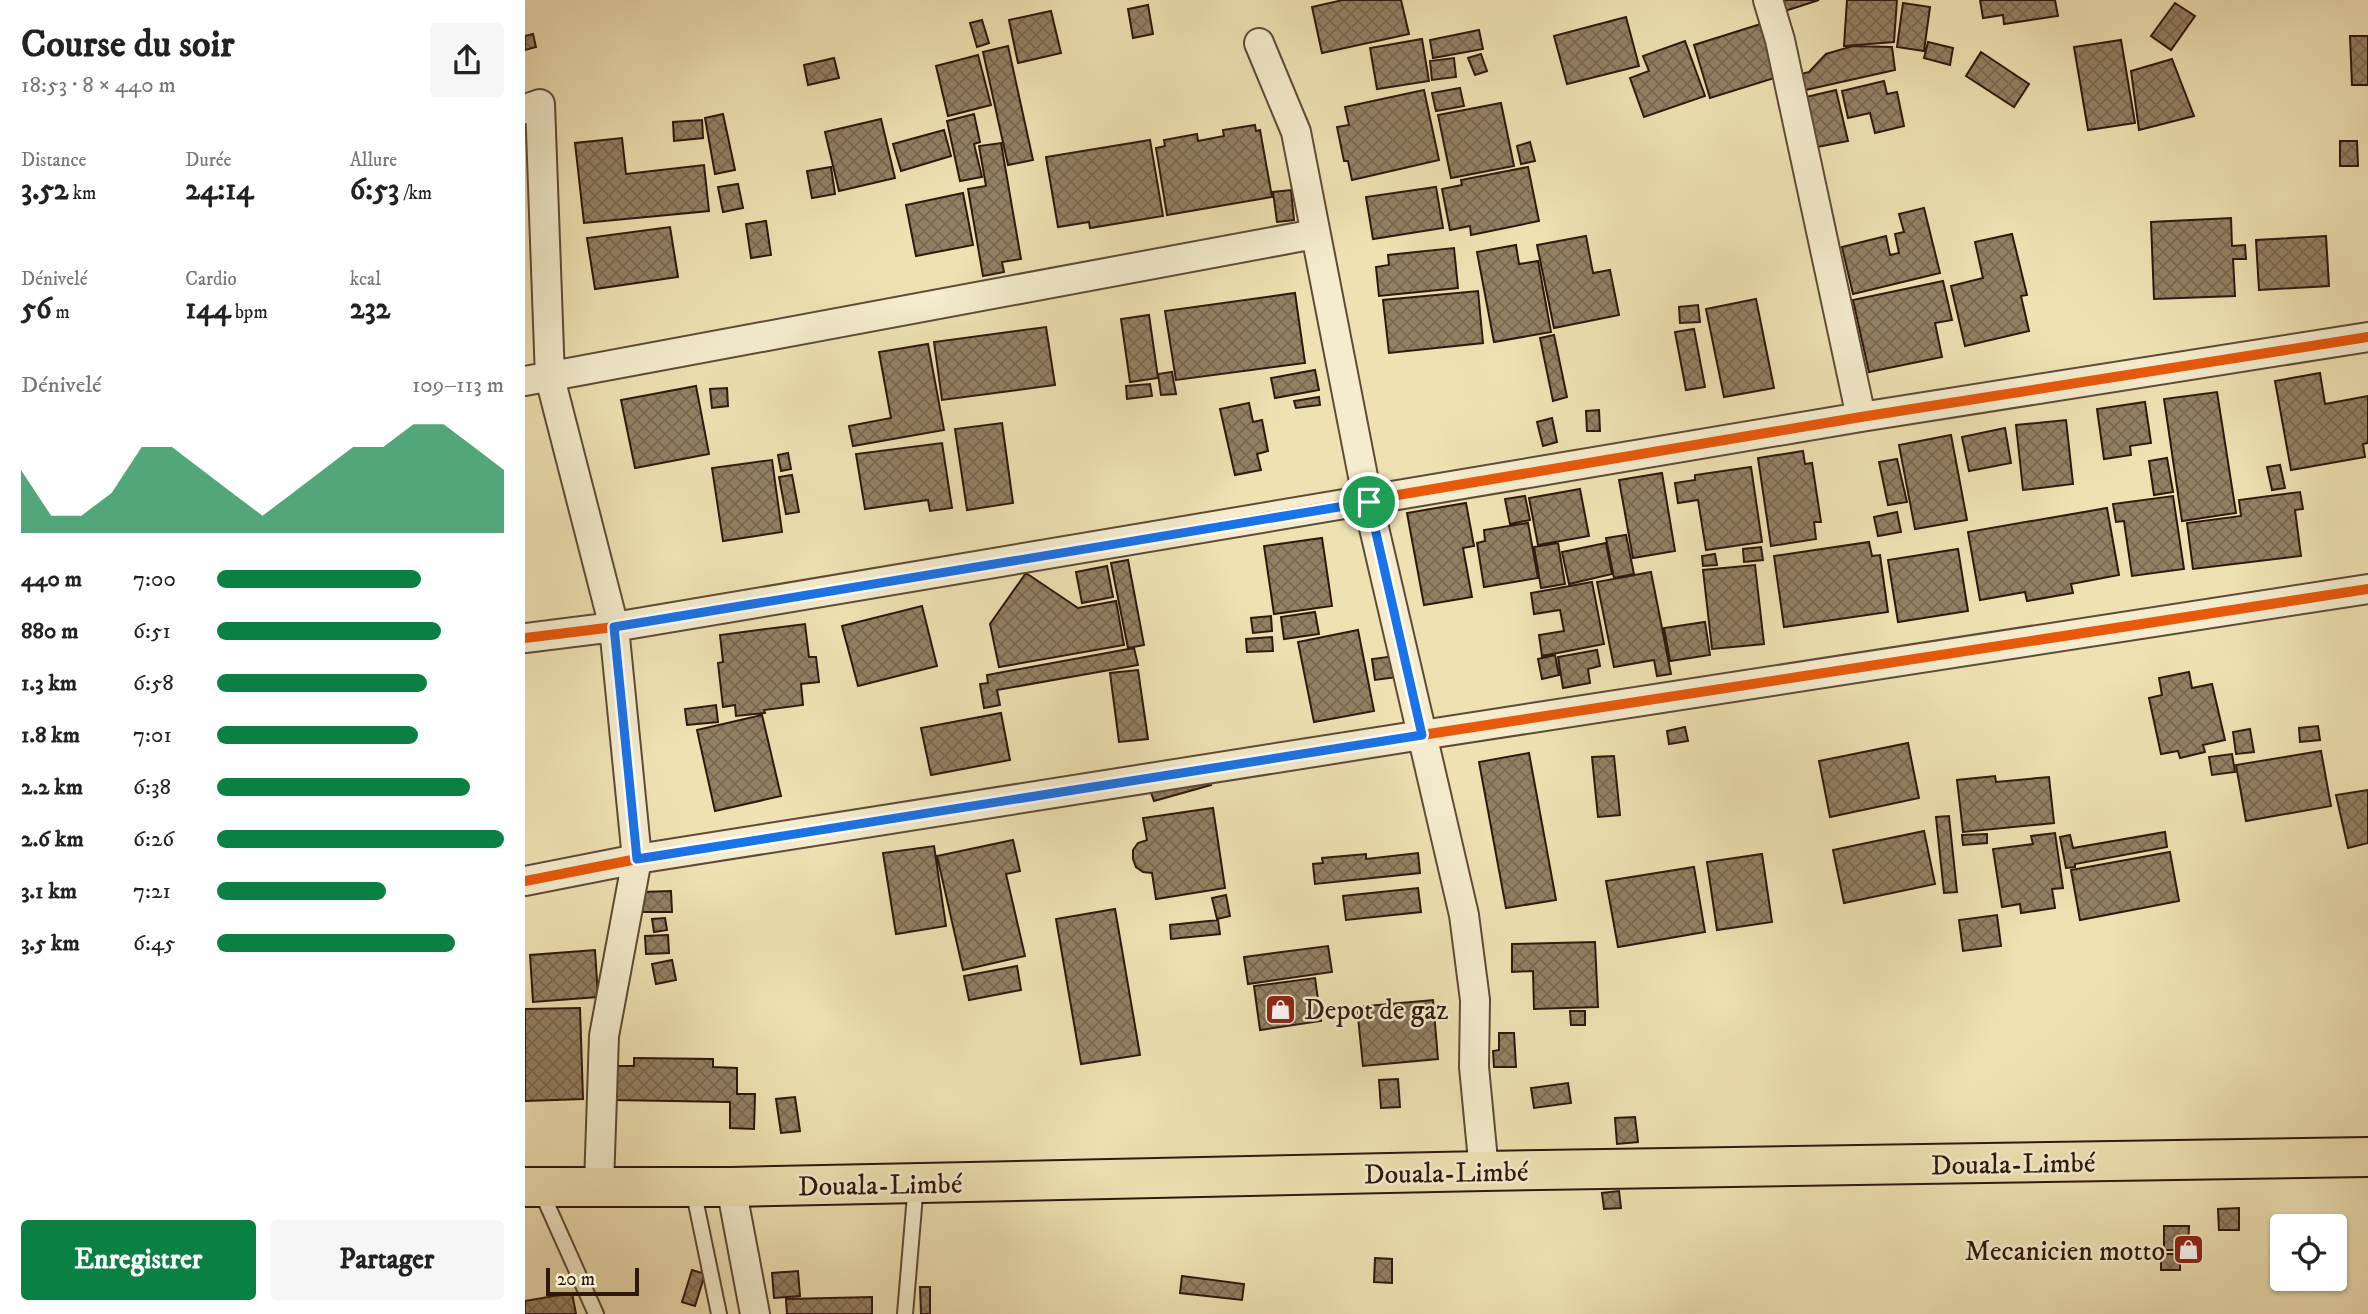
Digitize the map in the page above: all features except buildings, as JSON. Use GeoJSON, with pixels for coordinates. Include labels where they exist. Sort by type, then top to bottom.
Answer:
{"type":"FeatureCollection","features":[{"type":"Feature","properties":{"kind":"highway","name":"Douala-Limbé"},"geometry":{"type":"LineString","coordinates":[[532,1186],[731,1187],[1484,1171],[2368,1157]]}},
{"type":"Feature","properties":{"kind":"street"},"geometry":{"type":"LineString","coordinates":[[1768,0],[1780,40],[1861,417]]}},
{"type":"Feature","properties":{"kind":"street"},"geometry":{"type":"LineString","coordinates":[[1259,43],[1296,132],[1369,502],[1464,915],[1475,1000],[1473,1067],[1484,1171]]}},
{"type":"Feature","properties":{"kind":"street"},"geometry":{"type":"LineString","coordinates":[[525,108],[540,104],[537,380],[614,627],[637,859],[604,1036],[599,1185]]}},
{"type":"Feature","properties":{"kind":"street"},"geometry":{"type":"LineString","coordinates":[[537,380],[1315,234]]}},
{"type":"Feature","properties":{"kind":"street"},"geometry":{"type":"LineString","coordinates":[[525,638],[614,627],[1369,502],[1861,417],[2368,337]]}},
{"type":"Feature","properties":{"kind":"street"},"geometry":{"type":"LineString","coordinates":[[525,881],[637,859],[2368,589]]}},
{"type":"Feature","properties":{"kind":"street"},"geometry":{"type":"LineString","coordinates":[[731,1187],[755,1314]]}},
{"type":"Feature","properties":{"kind":"lane"},"geometry":{"type":"LineString","coordinates":[[905,1314],[916,1183]]}},
{"type":"Feature","properties":{"kind":"lane"},"geometry":{"type":"LineString","coordinates":[[532,1186],[596,1314]]}},
{"type":"Feature","properties":{"kind":"lane"},"geometry":{"type":"LineString","coordinates":[[692,1187],[719,1314]]}},
{"type":"Feature","properties":{"kind":"cycle path"},"geometry":{"type":"LineString","coordinates":[[525,638],[614,627],[1861,417],[2368,337]]}},
{"type":"Feature","properties":{"kind":"cycle path"},"geometry":{"type":"LineString","coordinates":[[525,881],[637,859],[2368,589]]}},
{"type":"Feature","properties":{"kind":"place","name":"Depot de gaz"},"geometry":{"type":"Point","coordinates":[1281,1009]}},
{"type":"Feature","properties":{"kind":"place","name":"Mecanicien motto"},"geometry":{"type":"Point","coordinates":[2188,1250]}},
{"type":"Feature","properties":{"kind":"route"},"geometry":{"type":"LineString","coordinates":[[1369,502],[1422,735],[637,859],[614,627],[1369,502]]}}]}
